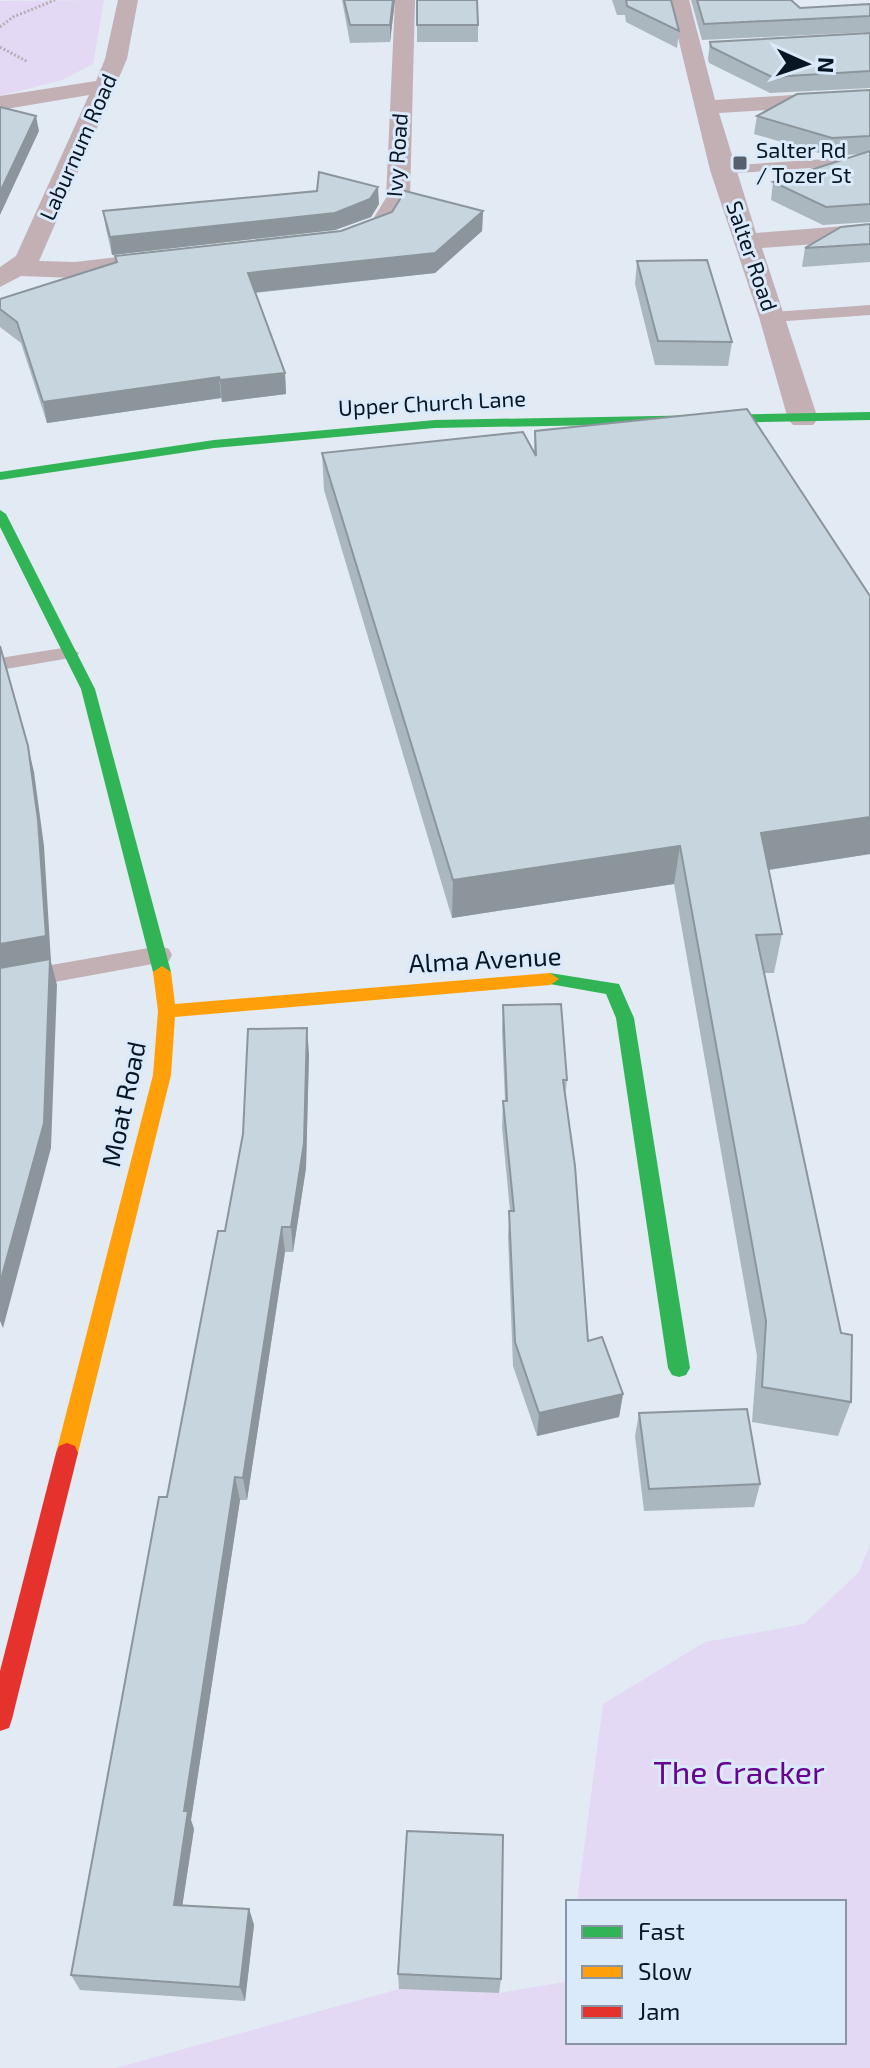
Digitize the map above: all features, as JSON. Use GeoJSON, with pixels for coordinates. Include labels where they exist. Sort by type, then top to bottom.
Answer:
{"type":"FeatureCollection","features":[{"type":"Feature","properties":{"kind":"street","name":"Laburnum Road"},"geometry":{"type":"LineString","coordinates":[[8,274],[27,260],[105,86],[116,59],[128,0]]}},
{"type":"Feature","properties":{"kind":"street","name":"Ivy Road"},"geometry":{"type":"LineString","coordinates":[[309,244],[341,240],[382,224],[398,198],[405,0]]}},
{"type":"Feature","properties":{"kind":"street","name":"Salter Road"},"geometry":{"type":"LineString","coordinates":[[679,0],[699,50],[707,107],[722,170],[773,317],[803,419]]}},
{"type":"Feature","properties":{"kind":"street"},"geometry":{"type":"LineString","coordinates":[[0,103],[105,86]]}},
{"type":"Feature","properties":{"kind":"street"},"geometry":{"type":"LineString","coordinates":[[707,107],[870,97]]}},
{"type":"Feature","properties":{"kind":"street"},"geometry":{"type":"LineString","coordinates":[[748,241],[870,232]]}},
{"type":"Feature","properties":{"kind":"street"},"geometry":{"type":"LineString","coordinates":[[8,274],[184,258]]}},
{"type":"Feature","properties":{"kind":"street","name":"Upper Church Lane"},"geometry":{"type":"LineString","coordinates":[[0,476],[214,444],[435,424],[870,416]]}},
{"type":"Feature","properties":{"kind":"street","name":"Moat Road"},"geometry":{"type":"LineString","coordinates":[[0,514],[88,689],[160,955],[167,1011],[162,1075],[0,1719]]}},
{"type":"Feature","properties":{"kind":"street","name":"Alma Avenue"},"geometry":{"type":"LineString","coordinates":[[167,1011],[532,978],[575,980],[613,989],[625,1018],[679,1368]]}},
{"type":"Feature","properties":{"kind":"lane"},"geometry":{"type":"LineString","coordinates":[[722,170],[870,160]]}},
{"type":"Feature","properties":{"kind":"lane"},"geometry":{"type":"LineString","coordinates":[[773,317],[870,310]]}},
{"type":"Feature","properties":{"kind":"lane"},"geometry":{"type":"LineString","coordinates":[[0,664],[69,653]]}},
{"type":"Feature","properties":{"kind":"lane"},"geometry":{"type":"LineString","coordinates":[[0,983],[160,955]]}},
{"type":"Feature","properties":{"kind":"path"},"geometry":{"type":"LineString","coordinates":[[0,27],[13,17],[55,0]]}},
{"type":"Feature","properties":{"kind":"green space"},"geometry":{"type":"Polygon","coordinates":[[[104,0],[93,64],[62,80],[0,96],[0,1],[104,0]]]}},
{"type":"Feature","properties":{"kind":"green space","name":"The Cracker"},"geometry":{"type":"Polygon","coordinates":[[[870,1545],[870,2068],[116,2068],[399,1989],[499,1993],[565,1982],[566,1977],[566,2044],[846,2044],[846,1900],[577,1900],[603,1704],[705,1642],[804,1624],[859,1572],[870,1545]]]}},
{"type":"Feature","properties":{"kind":"building"},"geometry":{"type":"Polygon","coordinates":[[[344,0],[393,0],[390,25],[350,25],[344,0]]]}},
{"type":"Feature","properties":{"kind":"building"},"geometry":{"type":"Polygon","coordinates":[[[417,0],[477,0],[478,25],[417,25],[417,0]]]}},
{"type":"Feature","properties":{"kind":"building"},"geometry":{"type":"Polygon","coordinates":[[[626,0],[671,0],[679,31],[627,6],[626,0]]]}},
{"type":"Feature","properties":{"kind":"building"},"geometry":{"type":"Polygon","coordinates":[[[697,0],[791,0],[800,8],[870,4],[870,16],[704,24],[697,0]]]}},
{"type":"Feature","properties":{"kind":"building"},"geometry":{"type":"Polygon","coordinates":[[[870,33],[870,71],[772,77],[711,47],[710,42],[870,33]]]}},
{"type":"Feature","properties":{"kind":"building"},"geometry":{"type":"Polygon","coordinates":[[[870,90],[870,136],[832,138],[757,116],[797,94],[870,90]]]}},
{"type":"Feature","properties":{"kind":"building"},"geometry":{"type":"Polygon","coordinates":[[[0,107],[36,116],[0,192],[0,107]]]}},
{"type":"Feature","properties":{"kind":"building"},"geometry":{"type":"Polygon","coordinates":[[[870,151],[870,204],[826,207],[773,182],[870,151]]]}},
{"type":"Feature","properties":{"kind":"building"},"geometry":{"type":"Polygon","coordinates":[[[319,172],[378,187],[370,199],[335,213],[110,237],[103,211],[317,191],[319,172]]]}},
{"type":"Feature","properties":{"kind":"building"},"geometry":{"type":"Polygon","coordinates":[[[405,191],[483,211],[435,253],[248,273],[285,373],[220,380],[219,377],[43,402],[17,322],[0,309],[0,299],[117,262],[115,256],[341,231],[392,212],[405,191]]]}},
{"type":"Feature","properties":{"kind":"building"},"geometry":{"type":"Polygon","coordinates":[[[870,224],[870,244],[805,248],[841,227],[870,224]]]}},
{"type":"Feature","properties":{"kind":"building"},"geometry":{"type":"Polygon","coordinates":[[[707,260],[732,342],[658,341],[637,261],[707,260]]]}},
{"type":"Feature","properties":{"kind":"building"},"geometry":{"type":"Polygon","coordinates":[[[747,409],[870,596],[870,817],[761,833],[782,934],[756,935],[841,1333],[852,1335],[851,1402],[762,1387],[766,1321],[680,846],[453,880],[322,453],[523,432],[536,456],[535,431],[747,409]]]}},
{"type":"Feature","properties":{"kind":"building"},"geometry":{"type":"Polygon","coordinates":[[[0,646],[28,746],[38,820],[46,936],[0,944],[0,646]]]}},
{"type":"Feature","properties":{"kind":"building"},"geometry":{"type":"Polygon","coordinates":[[[50,959],[44,1123],[0,1283],[0,968],[50,959]]]}},
{"type":"Feature","properties":{"kind":"building"},"geometry":{"type":"Polygon","coordinates":[[[561,1004],[567,1080],[563,1080],[575,1166],[588,1341],[602,1337],[623,1394],[539,1413],[515,1342],[509,1211],[514,1211],[503,1101],[507,1101],[503,1005],[561,1004]]]}},
{"type":"Feature","properties":{"kind":"building"},"geometry":{"type":"Polygon","coordinates":[[[307,1028],[304,1143],[291,1227],[282,1227],[243,1478],[235,1477],[184,1811],[188,1811],[174,1905],[249,1909],[240,1987],[71,1975],[159,1497],[167,1497],[218,1231],[225,1231],[243,1134],[248,1029],[307,1028]]]}},
{"type":"Feature","properties":{"kind":"building"},"geometry":{"type":"Polygon","coordinates":[[[747,1409],[760,1484],[649,1489],[639,1413],[747,1409]]]}},
{"type":"Feature","properties":{"kind":"building"},"geometry":{"type":"Polygon","coordinates":[[[407,1831],[503,1835],[501,1979],[398,1974],[407,1831]]]}},
{"type":"Feature","properties":{"kind":"traffic: fast"},"geometry":{"type":"LineString","coordinates":[[0,476],[214,444],[435,424],[870,416]]}},
{"type":"Feature","properties":{"kind":"traffic: fast"},"geometry":{"type":"LineString","coordinates":[[0,514],[88,689],[162,972]]}},
{"type":"Feature","properties":{"kind":"traffic: fast"},"geometry":{"type":"LineString","coordinates":[[550,979],[613,989],[625,1018],[679,1368]]}},
{"type":"Feature","properties":{"kind":"traffic: slow"},"geometry":{"type":"LineString","coordinates":[[67,1453],[162,1075],[167,1011],[162,972]]}},
{"type":"Feature","properties":{"kind":"traffic: slow"},"geometry":{"type":"LineString","coordinates":[[167,1011],[550,979]]}},
{"type":"Feature","properties":{"kind":"traffic: jam"},"geometry":{"type":"LineString","coordinates":[[0,1719],[67,1453]]}},
{"type":"Feature","properties":{"kind":"place","name":"Salter Rd / Tozer St"},"geometry":{"type":"Point","coordinates":[740,163]}}]}
